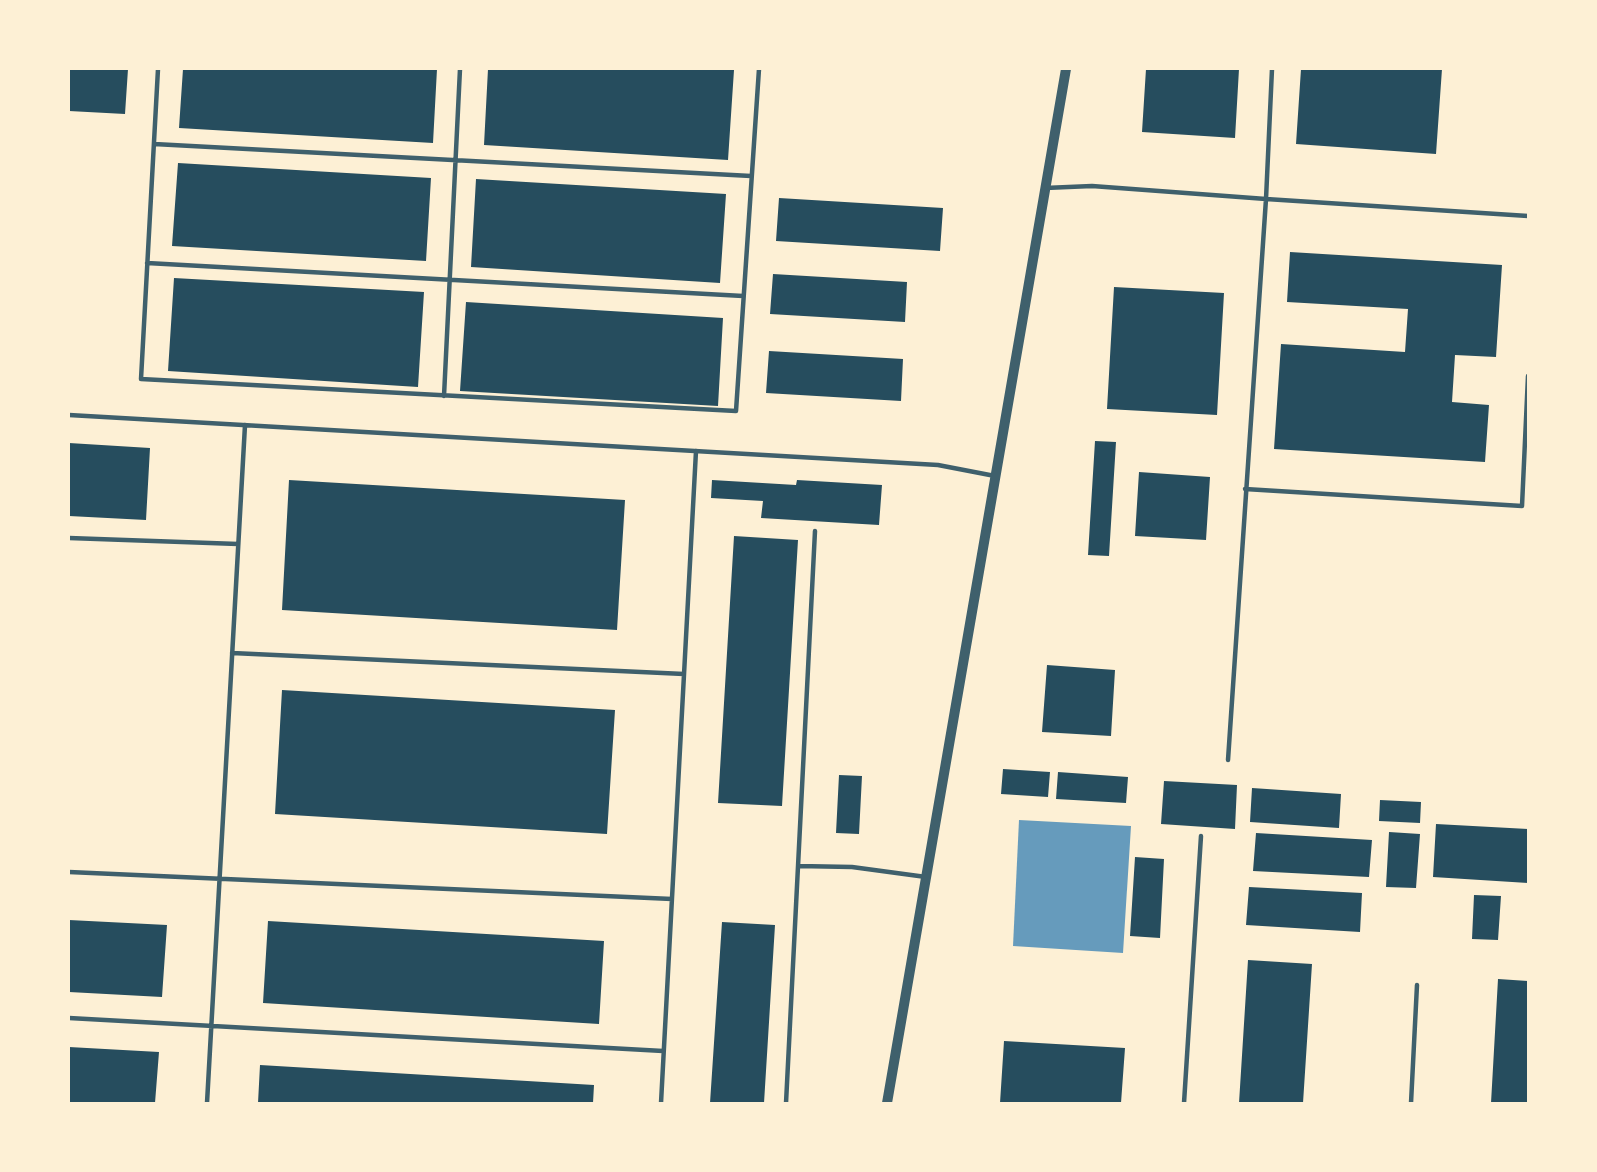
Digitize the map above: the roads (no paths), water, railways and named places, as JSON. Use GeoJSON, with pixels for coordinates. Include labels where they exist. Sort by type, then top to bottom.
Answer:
{"type":"FeatureCollection","features":[{"type":"Feature","properties":{"kind":"street"},"geometry":{"type":"LineString","coordinates":[[886,1103],[1066,69]]}},
{"type":"Feature","properties":{"kind":"lane"},"geometry":{"type":"LineString","coordinates":[[158,69],[141,379],[736,411],[759,69]]}},
{"type":"Feature","properties":{"kind":"lane"},"geometry":{"type":"LineString","coordinates":[[444,396],[460,69]]}},
{"type":"Feature","properties":{"kind":"lane"},"geometry":{"type":"LineString","coordinates":[[1228,760],[1266,199],[1272,69]]}},
{"type":"Feature","properties":{"kind":"lane"},"geometry":{"type":"LineString","coordinates":[[154,144],[752,176]]}},
{"type":"Feature","properties":{"kind":"lane"},"geometry":{"type":"LineString","coordinates":[[1046,188],[1092,186],[1528,216]]}},
{"type":"Feature","properties":{"kind":"lane"},"geometry":{"type":"LineString","coordinates":[[147,263],[743,296]]}},
{"type":"Feature","properties":{"kind":"lane"},"geometry":{"type":"LineString","coordinates":[[1245,489],[1522,506],[1528,376]]}},
{"type":"Feature","properties":{"kind":"lane"},"geometry":{"type":"LineString","coordinates":[[69,415],[938,465],[995,476]]}},
{"type":"Feature","properties":{"kind":"lane"},"geometry":{"type":"LineString","coordinates":[[207,1103],[245,425]]}},
{"type":"Feature","properties":{"kind":"lane"},"geometry":{"type":"LineString","coordinates":[[661,1103],[696,451]]}},
{"type":"Feature","properties":{"kind":"lane"},"geometry":{"type":"LineString","coordinates":[[786,1103],[815,531]]}},
{"type":"Feature","properties":{"kind":"lane"},"geometry":{"type":"LineString","coordinates":[[69,538],[238,543]]}},
{"type":"Feature","properties":{"kind":"lane"},"geometry":{"type":"LineString","coordinates":[[232,653],[684,674]]}},
{"type":"Feature","properties":{"kind":"lane"},"geometry":{"type":"LineString","coordinates":[[1184,1103],[1201,836]]}},
{"type":"Feature","properties":{"kind":"lane"},"geometry":{"type":"LineString","coordinates":[[798,866],[852,867],[926,877]]}},
{"type":"Feature","properties":{"kind":"lane"},"geometry":{"type":"LineString","coordinates":[[69,872],[672,899]]}},
{"type":"Feature","properties":{"kind":"lane"},"geometry":{"type":"LineString","coordinates":[[1411,1103],[1417,986]]}},
{"type":"Feature","properties":{"kind":"lane"},"geometry":{"type":"LineString","coordinates":[[69,1018],[663,1051]]}},
{"type":"Feature","properties":{"kind":"water"},"geometry":{"type":"Polygon","coordinates":[[[1019,820],[1131,826],[1123,953],[1013,946],[1019,820]]]}}]}
